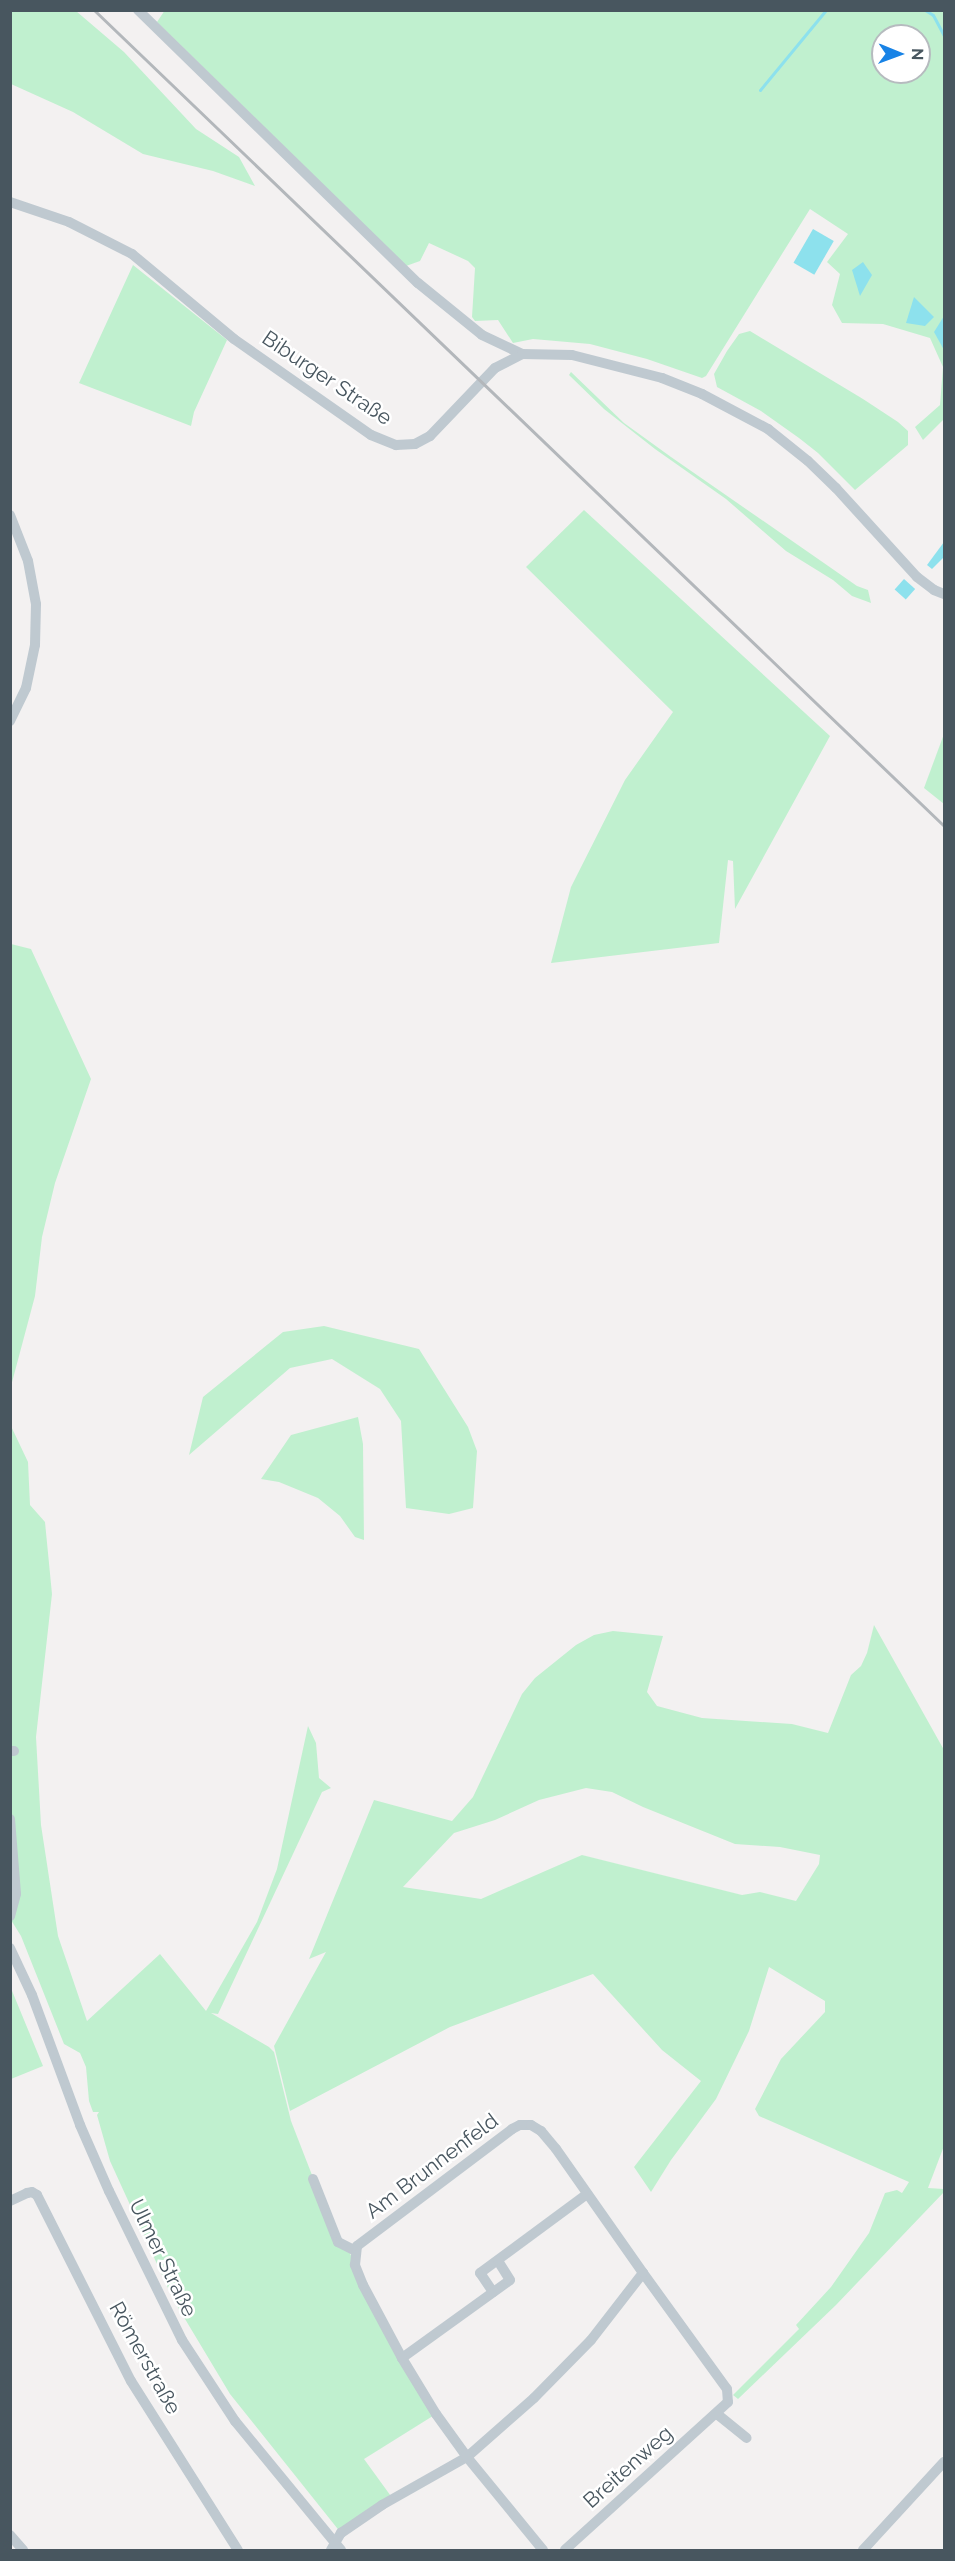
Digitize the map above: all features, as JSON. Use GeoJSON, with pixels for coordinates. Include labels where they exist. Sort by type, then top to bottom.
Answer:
{"type":"FeatureCollection","features":[{"type":"Feature","properties":{"kind":"street"},"geometry":{"type":"LineString","coordinates":[[138,10],[418,283],[482,334],[522,354]]}},
{"type":"Feature","properties":{"kind":"street","name":"Biburger Straße"},"geometry":{"type":"LineString","coordinates":[[10,202],[69,222],[132,254],[234,339],[371,435],[396,445],[415,444],[430,436],[495,368],[522,354],[572,355],[662,378],[702,394],[768,429],[837,488],[917,577],[945,594]]}},
{"type":"Feature","properties":{"kind":"street"},"geometry":{"type":"LineString","coordinates":[[10,515],[28,561],[36,604],[35,645],[26,688],[10,721]]}},
{"type":"Feature","properties":{"kind":"street"},"geometry":{"type":"LineString","coordinates":[[10,1820],[16,1894],[10,1916]]}},
{"type":"Feature","properties":{"kind":"street","name":"Ulmer Straße"},"geometry":{"type":"LineString","coordinates":[[10,1948],[32,1995],[80,2125],[109,2191],[177,2331],[206,2380],[236,2421],[336,2548]]}},
{"type":"Feature","properties":{"kind":"street","name":"Am Brunnenfeld"},"geometry":{"type":"LineString","coordinates":[[356,2251],[357,2246],[520,2125],[531,2125],[542,2131],[727,2389],[728,2402]]}},
{"type":"Feature","properties":{"kind":"street"},"geometry":{"type":"LineString","coordinates":[[313,2180],[338,2242],[356,2251],[355,2265],[402,2358],[436,2414],[467,2457],[543,2550]]}},
{"type":"Feature","properties":{"kind":"street","name":"Römerstraße"},"geometry":{"type":"LineString","coordinates":[[15,2199],[32,2192],[37,2195],[131,2381],[238,2550]]}},
{"type":"Feature","properties":{"kind":"street"},"geometry":{"type":"LineString","coordinates":[[493,2292],[480,2273],[587,2194]]}},
{"type":"Feature","properties":{"kind":"street"},"geometry":{"type":"LineString","coordinates":[[402,2358],[510,2280],[498,2261]]}},
{"type":"Feature","properties":{"kind":"street"},"geometry":{"type":"LineString","coordinates":[[336,2548],[340,2533],[382,2505],[467,2457],[534,2398],[591,2340],[643,2273]]}},
{"type":"Feature","properties":{"kind":"street","name":"Breitenweg"},"geometry":{"type":"LineString","coordinates":[[566,2550],[728,2402]]}},
{"type":"Feature","properties":{"kind":"street"},"geometry":{"type":"LineString","coordinates":[[717,2414],[747,2438]]}},
{"type":"Feature","properties":{"kind":"street"},"geometry":{"type":"LineString","coordinates":[[863,2550],[945,2462]]}},
{"type":"Feature","properties":{"kind":"street"},"geometry":{"type":"LineString","coordinates":[[10,2535],[19,2549]]}},
{"type":"Feature","properties":{"kind":"green space"},"geometry":{"type":"Polygon","coordinates":[[[165,10],[944,11],[944,419],[923,440],[915,427],[940,405],[943,367],[930,338],[883,324],[842,323],[832,305],[840,274],[827,262],[848,234],[810,209],[706,376],[702,378],[647,359],[590,344],[533,339],[513,343],[498,320],[475,321],[472,317],[475,268],[468,261],[429,243],[420,261],[406,266],[157,22],[165,10]]]}},
{"type":"Feature","properties":{"kind":"green space"},"geometry":{"type":"Polygon","coordinates":[[[10,11],[76,11],[124,52],[196,129],[239,157],[255,186],[213,171],[143,154],[73,112],[11,84],[10,11]]]}},
{"type":"Feature","properties":{"kind":"green space"},"geometry":{"type":"Polygon","coordinates":[[[133,265],[227,340],[194,412],[191,426],[79,383],[133,265]]]}},
{"type":"Feature","properties":{"kind":"green space"},"geometry":{"type":"Polygon","coordinates":[[[750,331],[898,422],[908,431],[908,445],[855,490],[818,453],[799,438],[761,411],[717,387],[714,374],[727,351],[739,334],[750,331]]]}},
{"type":"Feature","properties":{"kind":"green space"},"geometry":{"type":"Polygon","coordinates":[[[571,372],[624,423],[857,586],[868,590],[871,603],[852,596],[833,580],[786,551],[726,499],[655,449],[604,409],[569,375],[571,372]]]}},
{"type":"Feature","properties":{"kind":"green space"},"geometry":{"type":"Polygon","coordinates":[[[584,510],[830,736],[735,909],[733,861],[728,860],[719,943],[551,963],[571,887],[625,780],[673,712],[526,567],[584,510]]]}},
{"type":"Feature","properties":{"kind":"green space"},"geometry":{"type":"Polygon","coordinates":[[[944,734],[944,804],[924,788],[944,734]]]}},
{"type":"Feature","properties":{"kind":"green space"},"geometry":{"type":"Polygon","coordinates":[[[11,944],[31,949],[91,1079],[55,1183],[42,1237],[35,1296],[11,1386],[11,944]]]}},
{"type":"Feature","properties":{"kind":"green space"},"geometry":{"type":"Polygon","coordinates":[[[324,1326],[419,1349],[468,1427],[477,1451],[473,1508],[449,1514],[406,1508],[401,1421],[380,1389],[332,1359],[290,1368],[189,1455],[203,1397],[283,1332],[324,1326]]]}},
{"type":"Feature","properties":{"kind":"green space"},"geometry":{"type":"Polygon","coordinates":[[[358,1417],[363,1444],[364,1540],[355,1537],[340,1516],[318,1498],[279,1482],[261,1479],[291,1435],[358,1417]]]}},
{"type":"Feature","properties":{"kind":"green space"},"geometry":{"type":"Polygon","coordinates":[[[10,1424],[28,1462],[30,1505],[45,1522],[52,1594],[36,1737],[41,1825],[58,1936],[87,2021],[160,1954],[206,2011],[257,1922],[277,1869],[308,1726],[316,1743],[319,1778],[331,1788],[322,1792],[218,2014],[211,2013],[274,2052],[291,2121],[338,2242],[347,2246],[363,2285],[436,2414],[364,2459],[393,2499],[341,2533],[230,2394],[173,2299],[110,2161],[97,2115],[99,2112],[93,2112],[89,2101],[86,2067],[80,2053],[64,2044],[21,1936],[11,1920],[10,1424]]]}},
{"type":"Feature","properties":{"kind":"green space"},"geometry":{"type":"Polygon","coordinates":[[[874,1625],[944,1750],[944,2146],[928,2188],[944,2189],[944,2192],[836,2305],[738,2399],[733,2395],[799,2329],[796,2325],[831,2287],[869,2233],[885,2193],[897,2190],[902,2193],[909,2182],[759,2116],[755,2109],[781,2059],[825,2012],[825,2001],[769,1967],[749,2031],[716,2099],[671,2160],[651,2192],[634,2167],[701,2081],[662,2050],[593,1974],[450,2027],[290,2111],[274,2046],[326,1952],[309,1959],[374,1800],[452,1821],[473,1797],[522,1694],[535,1678],[576,1645],[594,1635],[613,1631],[663,1636],[647,1692],[657,1706],[702,1718],[792,1724],[828,1733],[851,1675],[861,1666],[874,1625]],[[586,1788],[539,1800],[495,1820],[454,1833],[403,1887],[481,1899],[582,1855],[742,1895],[760,1892],[796,1901],[819,1864],[820,1855],[780,1847],[735,1844],[612,1792],[586,1788]]]}},
{"type":"Feature","properties":{"kind":"green space"},"geometry":{"type":"Polygon","coordinates":[[[10,1986],[43,2066],[11,2079],[10,2079],[10,1986]]]}},
{"type":"Feature","properties":{"kind":"water"},"geometry":{"type":"Polygon","coordinates":[[[813,229],[834,241],[814,275],[794,263],[813,229]]]}},
{"type":"Feature","properties":{"kind":"water"},"geometry":{"type":"Polygon","coordinates":[[[863,262],[872,275],[860,296],[852,270],[863,262]]]}},
{"type":"Feature","properties":{"kind":"water"},"geometry":{"type":"Polygon","coordinates":[[[914,297],[934,317],[925,326],[906,323],[914,297]]]}},
{"type":"Feature","properties":{"kind":"water"},"geometry":{"type":"Polygon","coordinates":[[[944,316],[944,350],[934,332],[944,316]]]}},
{"type":"Feature","properties":{"kind":"water"},"geometry":{"type":"Polygon","coordinates":[[[944,542],[944,557],[932,569],[927,565],[944,542]]]}},
{"type":"Feature","properties":{"kind":"water"},"geometry":{"type":"Polygon","coordinates":[[[904,579],[915,589],[906,599],[895,589],[904,579]]]}},
{"type":"Feature","properties":{"kind":"waterway"},"geometry":{"type":"LineString","coordinates":[[760,90],[826,10]]}},
{"type":"Feature","properties":{"kind":"waterway"},"geometry":{"type":"LineString","coordinates":[[925,10],[933,15],[944,36]]}},
{"type":"Feature","properties":{"kind":"railway"},"geometry":{"type":"LineString","coordinates":[[94,10],[944,826]]}}]}
